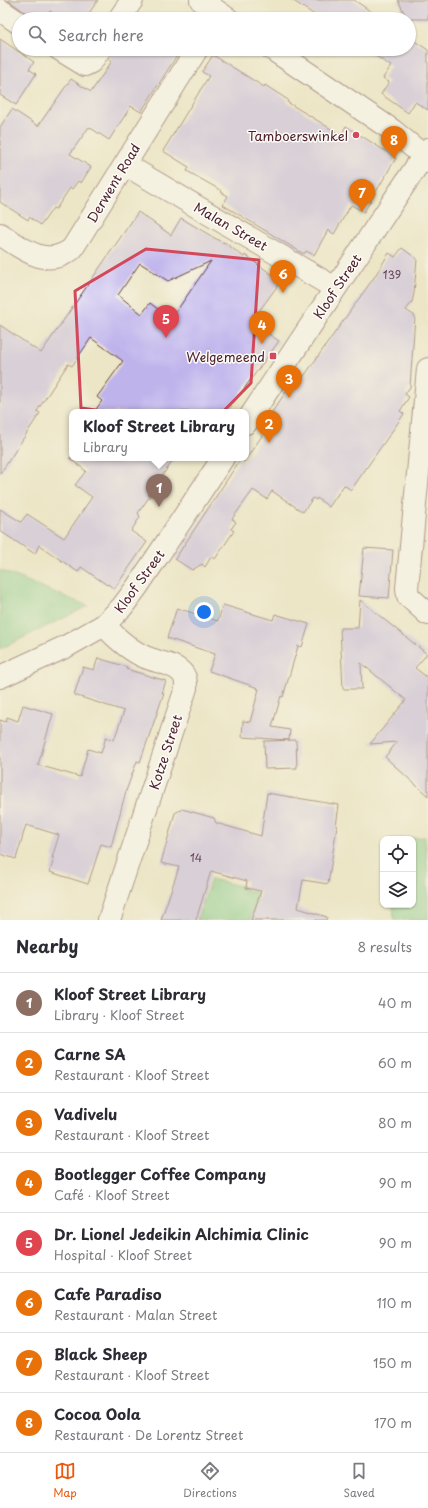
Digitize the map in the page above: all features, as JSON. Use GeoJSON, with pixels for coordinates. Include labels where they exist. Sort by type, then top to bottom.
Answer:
{"type":"FeatureCollection","features":[{"type":"Feature","properties":{"kind":"street"},"geometry":{"type":"LineString","coordinates":[[124,12],[132,0]]}},
{"type":"Feature","properties":{"kind":"street"},"geometry":{"type":"LineString","coordinates":[[200,0],[216,12]]}},
{"type":"Feature","properties":{"kind":"street"},"geometry":{"type":"LineString","coordinates":[[0,10],[12,18]]}},
{"type":"Feature","properties":{"kind":"street"},"geometry":{"type":"LineString","coordinates":[[70,56],[85,65],[91,62],[95,56]]}},
{"type":"Feature","properties":{"kind":"street","name":"Derwent Road"},"geometry":{"type":"LineString","coordinates":[[0,234],[25,250],[42,258],[60,256],[72,249],[126,165],[140,139],[193,56]]}},
{"type":"Feature","properties":{"kind":"street"},"geometry":{"type":"LineString","coordinates":[[282,56],[392,130],[427,156]]}},
{"type":"Feature","properties":{"kind":"street","name":"Kloof Street"},"geometry":{"type":"LineString","coordinates":[[249,418],[336,288],[427,156]]}},
{"type":"Feature","properties":{"kind":"street","name":"Malan Street"},"geometry":{"type":"LineString","coordinates":[[126,165],[336,288]]}},
{"type":"Feature","properties":{"kind":"street"},"geometry":{"type":"LineString","coordinates":[[428,369],[407,588],[408,596],[428,614]]}},
{"type":"Feature","properties":{"kind":"street","name":"Kloof Street"},"geometry":{"type":"LineString","coordinates":[[0,677],[67,646],[104,625],[122,607],[138,587],[221,461]]}},
{"type":"Feature","properties":{"kind":"street","name":"Kotze Street"},"geometry":{"type":"LineString","coordinates":[[104,625],[117,639],[131,649],[145,657],[181,671],[186,678],[186,688],[109,920]]}},
{"type":"Feature","properties":{"kind":"highlighted area"},"geometry":{"type":"Polygon","coordinates":[[[146,249],[259,260],[251,383],[209,426],[81,408],[75,291],[146,249]]]}},
{"type":"Feature","properties":{"kind":"green space"},"geometry":{"type":"Polygon","coordinates":[[[0,570],[88,606],[0,649],[0,570]]]}},
{"type":"Feature","properties":{"kind":"green space"},"geometry":{"type":"Polygon","coordinates":[[[425,837],[428,876],[428,920],[394,920],[393,908],[416,908],[416,838],[425,837]]]}},
{"type":"Feature","properties":{"kind":"green space"},"geometry":{"type":"Polygon","coordinates":[[[211,879],[245,887],[245,890],[256,892],[256,901],[250,920],[197,920],[211,879]]]}},
{"type":"Feature","properties":{"kind":"building"},"geometry":{"type":"Polygon","coordinates":[[[8,0],[98,0],[90,12],[25,12],[8,0]]]}},
{"type":"Feature","properties":{"kind":"building"},"geometry":{"type":"Polygon","coordinates":[[[292,0],[354,0],[372,12],[310,12],[292,0]]]}},
{"type":"Feature","properties":{"kind":"building"},"geometry":{"type":"Polygon","coordinates":[[[398,0],[428,0],[428,19],[416,19],[416,12],[404,12],[398,0]]]}},
{"type":"Feature","properties":{"kind":"building"},"geometry":{"type":"Polygon","coordinates":[[[0,39],[12,47],[12,56],[25,56],[34,62],[29,69],[36,74],[16,105],[0,95],[0,39]]]}},
{"type":"Feature","properties":{"kind":"building"},"geometry":{"type":"Polygon","coordinates":[[[416,42],[428,50],[428,110],[415,102],[408,113],[381,94],[389,82],[383,78],[391,66],[376,56],[416,56],[416,42]]]}},
{"type":"Feature","properties":{"kind":"building"},"geometry":{"type":"Polygon","coordinates":[[[110,56],[177,56],[141,112],[131,106],[109,140],[89,127],[70,154],[91,167],[81,183],[78,181],[72,189],[70,188],[56,209],[53,208],[41,225],[29,217],[28,220],[0,202],[0,127],[12,109],[38,126],[71,79],[91,92],[112,61],[109,58],[110,56]]]}},
{"type":"Feature","properties":{"kind":"building"},"geometry":{"type":"Polygon","coordinates":[[[212,56],[215,56],[264,87],[265,85],[288,100],[287,102],[341,135],[346,126],[396,158],[364,212],[351,205],[334,234],[328,230],[314,255],[306,251],[304,254],[223,205],[228,196],[187,171],[189,167],[163,151],[209,76],[202,72],[212,56]]]}},
{"type":"Feature","properties":{"kind":"building"},"geometry":{"type":"Polygon","coordinates":[[[138,212],[171,235],[181,218],[223,243],[224,242],[244,257],[245,255],[281,281],[251,322],[279,341],[229,409],[96,409],[102,401],[97,397],[123,361],[91,338],[72,366],[68,364],[37,411],[40,413],[0,474],[0,325],[41,353],[138,212]],[[211,261],[168,281],[140,263],[118,295],[142,314],[150,303],[171,319],[211,261]]]}},
{"type":"Feature","properties":{"kind":"building"},"geometry":{"type":"Polygon","coordinates":[[[402,248],[417,259],[414,293],[412,302],[406,310],[415,316],[410,387],[405,394],[409,397],[400,411],[404,414],[351,490],[344,485],[329,507],[317,498],[316,500],[313,498],[303,512],[272,491],[267,499],[253,490],[232,519],[236,522],[231,529],[234,531],[215,559],[211,557],[205,567],[202,564],[192,570],[175,559],[239,461],[249,461],[249,455],[271,421],[268,418],[292,383],[297,386],[375,276],[389,253],[395,257],[402,248]]]}},
{"type":"Feature","properties":{"kind":"building"},"geometry":{"type":"Polygon","coordinates":[[[73,461],[173,461],[148,495],[150,496],[138,513],[140,517],[131,531],[147,542],[114,589],[81,567],[78,572],[39,545],[35,554],[0,531],[0,509],[21,522],[27,514],[64,538],[92,497],[75,485],[86,471],[73,461]]]}},
{"type":"Feature","properties":{"kind":"building"},"geometry":{"type":"Polygon","coordinates":[[[364,548],[393,550],[389,598],[359,596],[364,548]]]}},
{"type":"Feature","properties":{"kind":"building"},"geometry":{"type":"Polygon","coordinates":[[[360,600],[427,654],[415,668],[428,678],[428,796],[385,757],[397,742],[370,744],[406,700],[361,663],[362,689],[343,689],[340,628],[358,628],[360,600]]]}},
{"type":"Feature","properties":{"kind":"building"},"geometry":{"type":"Polygon","coordinates":[[[223,605],[273,620],[275,614],[309,624],[302,647],[298,646],[283,697],[281,696],[272,727],[290,730],[289,740],[242,737],[243,721],[250,722],[259,689],[209,671],[215,654],[167,638],[177,608],[218,621],[223,605]]]}},
{"type":"Feature","properties":{"kind":"building"},"geometry":{"type":"Polygon","coordinates":[[[98,658],[127,667],[126,669],[166,681],[162,693],[164,693],[140,762],[137,761],[126,791],[111,847],[101,844],[88,884],[50,872],[54,858],[52,858],[59,835],[26,825],[16,859],[0,854],[0,720],[6,722],[7,717],[18,721],[23,705],[53,714],[38,765],[80,777],[88,749],[101,753],[106,737],[114,740],[124,711],[74,695],[83,667],[94,670],[98,658]]]}},
{"type":"Feature","properties":{"kind":"building"},"geometry":{"type":"Polygon","coordinates":[[[296,740],[297,768],[265,769],[264,741],[296,740]]]}},
{"type":"Feature","properties":{"kind":"building"},"geometry":{"type":"Polygon","coordinates":[[[267,793],[339,805],[328,884],[303,880],[298,908],[327,917],[326,920],[251,920],[261,891],[246,888],[247,881],[211,871],[196,920],[161,920],[179,867],[161,863],[175,813],[182,809],[214,818],[216,823],[261,836],[267,793]]]}},
{"type":"Feature","properties":{"kind":"place","name":"Tamboerswinkel"},"geometry":{"type":"Point","coordinates":[356,135]}},
{"type":"Feature","properties":{"kind":"place","name":"Cocoa Oola"},"geometry":{"type":"Point","coordinates":[394,159]}},
{"type":"Feature","properties":{"kind":"place","name":"Black Sheep"},"geometry":{"type":"Point","coordinates":[362,212]}},
{"type":"Feature","properties":{"kind":"place","name":"Cafe Paradiso"},"geometry":{"type":"Point","coordinates":[283,293]}},
{"type":"Feature","properties":{"kind":"place","name":"Dr. Lionel Jedeikin Alchimia Clinic"},"geometry":{"type":"Point","coordinates":[166,338]}},
{"type":"Feature","properties":{"kind":"place","name":"Bootlegger Coffee Company"},"geometry":{"type":"Point","coordinates":[262,344]}},
{"type":"Feature","properties":{"kind":"place","name":"Welgemeend"},"geometry":{"type":"Point","coordinates":[273,356]}},
{"type":"Feature","properties":{"kind":"place","name":"Vadivelu"},"geometry":{"type":"Point","coordinates":[289,398]}},
{"type":"Feature","properties":{"kind":"place","name":"Carne SA"},"geometry":{"type":"Point","coordinates":[269,443]}},
{"type":"Feature","properties":{"kind":"place","name":"Kloof Street Library"},"geometry":{"type":"Point","coordinates":[159,507]}}]}
